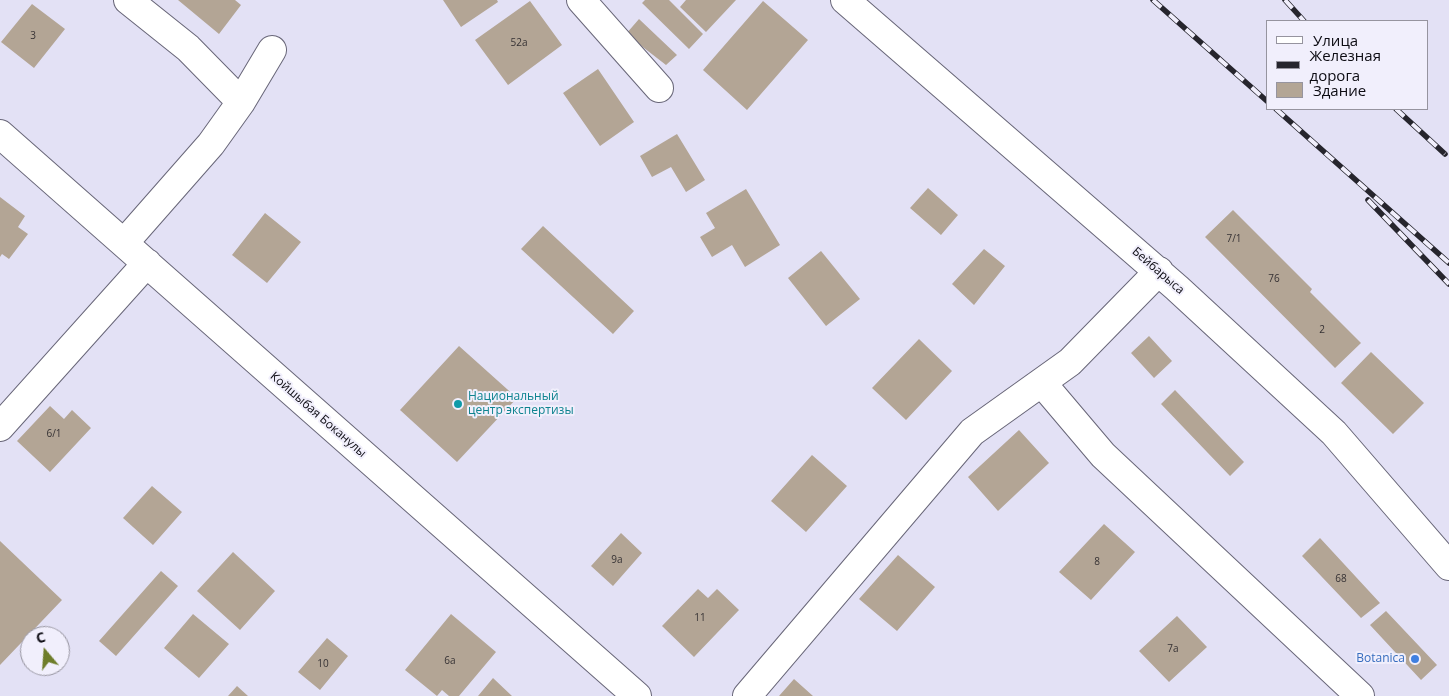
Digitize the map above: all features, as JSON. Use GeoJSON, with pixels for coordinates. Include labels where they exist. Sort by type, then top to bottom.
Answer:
{"type":"FeatureCollection","features":[{"type":"Feature","properties":{"kind":"street"},"geometry":{"type":"LineString","coordinates":[[128,0],[188,48],[241,102]]}},
{"type":"Feature","properties":{"kind":"street"},"geometry":{"type":"LineString","coordinates":[[581,0],[659,88]]}},
{"type":"Feature","properties":{"kind":"street","name":"Бейбарыса"},"geometry":{"type":"LineString","coordinates":[[845,0],[1159,272],[1334,433],[1449,566]]}},
{"type":"Feature","properties":{"kind":"street"},"geometry":{"type":"LineString","coordinates":[[124,244],[210,144],[241,102],[272,50]]}},
{"type":"Feature","properties":{"kind":"street","name":"Койшыбая Боканулы"},"geometry":{"type":"LineString","coordinates":[[0,134],[636,696]]}},
{"type":"Feature","properties":{"kind":"street"},"geometry":{"type":"LineString","coordinates":[[0,427],[147,263]]}},
{"type":"Feature","properties":{"kind":"street"},"geometry":{"type":"LineString","coordinates":[[746,696],[972,432],[1070,362],[1159,272]]}},
{"type":"Feature","properties":{"kind":"street"},"geometry":{"type":"LineString","coordinates":[[1042,382],[1103,455],[1360,696]]}},
{"type":"Feature","properties":{"kind":"building"},"geometry":{"type":"Polygon","coordinates":[[[178,0],[235,0],[241,5],[219,34],[178,0]]]}},
{"type":"Feature","properties":{"kind":"building"},"geometry":{"type":"Polygon","coordinates":[[[443,0],[497,0],[498,2],[461,27],[443,0]]]}},
{"type":"Feature","properties":{"kind":"building"},"geometry":{"type":"Polygon","coordinates":[[[645,0],[669,0],[703,34],[689,49],[642,3],[645,0]]]}},
{"type":"Feature","properties":{"kind":"building"},"geometry":{"type":"Polygon","coordinates":[[[686,0],[736,0],[706,32],[680,7],[686,0]]]}},
{"type":"Feature","properties":{"kind":"building"},"geometry":{"type":"Polygon","coordinates":[[[530,1],[562,45],[508,85],[475,40],[530,1]]]}},
{"type":"Feature","properties":{"kind":"building"},"geometry":{"type":"Polygon","coordinates":[[[763,1],[808,40],[747,110],[703,70],[763,1]]]}},
{"type":"Feature","properties":{"kind":"building"},"geometry":{"type":"Polygon","coordinates":[[[32,4],[65,29],[34,68],[1,42],[32,4]]]}},
{"type":"Feature","properties":{"kind":"building"},"geometry":{"type":"Polygon","coordinates":[[[639,19],[677,55],[666,65],[626,34],[639,19]]]}},
{"type":"Feature","properties":{"kind":"building"},"geometry":{"type":"Polygon","coordinates":[[[598,69],[634,122],[600,146],[563,93],[598,69]]]}},
{"type":"Feature","properties":{"kind":"building"},"geometry":{"type":"Polygon","coordinates":[[[677,134],[705,180],[686,192],[671,167],[652,177],[640,156],[677,134]]]}},
{"type":"Feature","properties":{"kind":"building"},"geometry":{"type":"Polygon","coordinates":[[[928,188],[958,215],[941,235],[910,208],[928,188]]]}},
{"type":"Feature","properties":{"kind":"building"},"geometry":{"type":"Polygon","coordinates":[[[746,189],[780,245],[745,267],[732,245],[712,257],[700,237],[715,228],[706,213],[746,189]]]}},
{"type":"Feature","properties":{"kind":"building"},"geometry":{"type":"Polygon","coordinates":[[[0,197],[25,216],[18,227],[28,234],[9,259],[2,254],[0,257],[0,197]]]}},
{"type":"Feature","properties":{"kind":"building"},"geometry":{"type":"Polygon","coordinates":[[[1233,210],[1312,289],[1310,292],[1361,343],[1335,368],[1205,237],[1233,210]]]}},
{"type":"Feature","properties":{"kind":"building"},"geometry":{"type":"Polygon","coordinates":[[[265,213],[301,242],[267,283],[232,255],[265,213]]]}},
{"type":"Feature","properties":{"kind":"building"},"geometry":{"type":"Polygon","coordinates":[[[543,226],[634,311],[613,334],[521,249],[543,226]]]}},
{"type":"Feature","properties":{"kind":"building"},"geometry":{"type":"Polygon","coordinates":[[[984,249],[1005,266],[974,305],[952,284],[984,249]]]}},
{"type":"Feature","properties":{"kind":"building"},"geometry":{"type":"Polygon","coordinates":[[[821,251],[860,299],[826,326],[788,278],[821,251]]]}},
{"type":"Feature","properties":{"kind":"building"},"geometry":{"type":"Polygon","coordinates":[[[1149,336],[1172,361],[1154,378],[1131,353],[1149,336]]]}},
{"type":"Feature","properties":{"kind":"building"},"geometry":{"type":"Polygon","coordinates":[[[919,339],[952,371],[906,420],[872,388],[919,339]]]}},
{"type":"Feature","properties":{"kind":"building","name":"Национальный центр экспертизы"},"geometry":{"type":"Polygon","coordinates":[[[459,346],[517,398],[457,462],[400,410],[459,346]]]}},
{"type":"Feature","properties":{"kind":"building"},"geometry":{"type":"Polygon","coordinates":[[[1371,352],[1424,403],[1393,434],[1341,383],[1371,352]]]}},
{"type":"Feature","properties":{"kind":"building"},"geometry":{"type":"Polygon","coordinates":[[[1175,390],[1244,462],[1230,476],[1161,404],[1175,390]]]}},
{"type":"Feature","properties":{"kind":"building"},"geometry":{"type":"Polygon","coordinates":[[[50,406],[64,419],[72,410],[91,428],[50,472],[17,441],[50,406]]]}},
{"type":"Feature","properties":{"kind":"building"},"geometry":{"type":"Polygon","coordinates":[[[1019,430],[1049,463],[998,511],[968,477],[1019,430]]]}},
{"type":"Feature","properties":{"kind":"building"},"geometry":{"type":"Polygon","coordinates":[[[812,455],[847,486],[806,532],[771,501],[812,455]]]}},
{"type":"Feature","properties":{"kind":"building"},"geometry":{"type":"Polygon","coordinates":[[[152,486],[182,512],[153,545],[123,518],[152,486]]]}},
{"type":"Feature","properties":{"kind":"building"},"geometry":{"type":"Polygon","coordinates":[[[1104,524],[1135,552],[1091,600],[1059,572],[1104,524]]]}},
{"type":"Feature","properties":{"kind":"building"},"geometry":{"type":"Polygon","coordinates":[[[621,533],[642,553],[613,586],[591,566],[621,533]]]}},
{"type":"Feature","properties":{"kind":"building"},"geometry":{"type":"Polygon","coordinates":[[[1320,538],[1380,603],[1361,618],[1302,556],[1320,538]]]}},
{"type":"Feature","properties":{"kind":"building"},"geometry":{"type":"Polygon","coordinates":[[[0,541],[62,600],[37,626],[20,626],[20,644],[0,665],[0,541]]]}},
{"type":"Feature","properties":{"kind":"building"},"geometry":{"type":"Polygon","coordinates":[[[233,552],[275,591],[240,630],[197,591],[233,552]]]}},
{"type":"Feature","properties":{"kind":"building"},"geometry":{"type":"Polygon","coordinates":[[[898,555],[935,587],[897,631],[859,599],[898,555]]]}},
{"type":"Feature","properties":{"kind":"building"},"geometry":{"type":"Polygon","coordinates":[[[161,571],[178,586],[116,656],[99,641],[161,571]]]}},
{"type":"Feature","properties":{"kind":"building"},"geometry":{"type":"Polygon","coordinates":[[[698,589],[708,598],[717,589],[739,610],[694,657],[662,626],[698,589]]]}},
{"type":"Feature","properties":{"kind":"building"},"geometry":{"type":"Polygon","coordinates":[[[1386,611],[1437,665],[1421,680],[1370,625],[1386,611]]]}},
{"type":"Feature","properties":{"kind":"building"},"geometry":{"type":"Polygon","coordinates":[[[193,614],[229,644],[199,678],[164,648],[193,614]]]}},
{"type":"Feature","properties":{"kind":"building"},"geometry":{"type":"Polygon","coordinates":[[[451,614],[496,652],[459,696],[449,696],[442,690],[437,696],[405,670],[451,614]]]}},
{"type":"Feature","properties":{"kind":"building"},"geometry":{"type":"Polygon","coordinates":[[[1177,616],[1207,647],[1169,682],[1139,651],[1177,616]]]}},
{"type":"Feature","properties":{"kind":"building"},"geometry":{"type":"Polygon","coordinates":[[[327,638],[348,656],[320,690],[298,672],[327,638]]]}},
{"type":"Feature","properties":{"kind":"building"},"geometry":{"type":"Polygon","coordinates":[[[493,678],[512,696],[478,696],[493,678]]]}},
{"type":"Feature","properties":{"kind":"building"},"geometry":{"type":"Polygon","coordinates":[[[794,679],[813,696],[779,696],[794,679]]]}},
{"type":"Feature","properties":{"kind":"building"},"geometry":{"type":"Polygon","coordinates":[[[237,686],[248,696],[228,696],[237,686]]]}},
{"type":"Feature","properties":{"kind":"railway"},"geometry":{"type":"LineString","coordinates":[[1153,0],[1266,100]]}},
{"type":"Feature","properties":{"kind":"railway"},"geometry":{"type":"LineString","coordinates":[[1285,0],[1303,20]]}},
{"type":"Feature","properties":{"kind":"railway"},"geometry":{"type":"LineString","coordinates":[[1277,110],[1449,263]]}},
{"type":"Feature","properties":{"kind":"railway"},"geometry":{"type":"LineString","coordinates":[[1397,110],[1445,154]]}},
{"type":"Feature","properties":{"kind":"railway"},"geometry":{"type":"LineString","coordinates":[[1368,200],[1449,284]]}},
{"type":"Feature","properties":{"kind":"place","name":"Национальный центр экспертизы"},"geometry":{"type":"Point","coordinates":[458,404]}},
{"type":"Feature","properties":{"kind":"place","name":"Botanica"},"geometry":{"type":"Point","coordinates":[1415,659]}}]}
